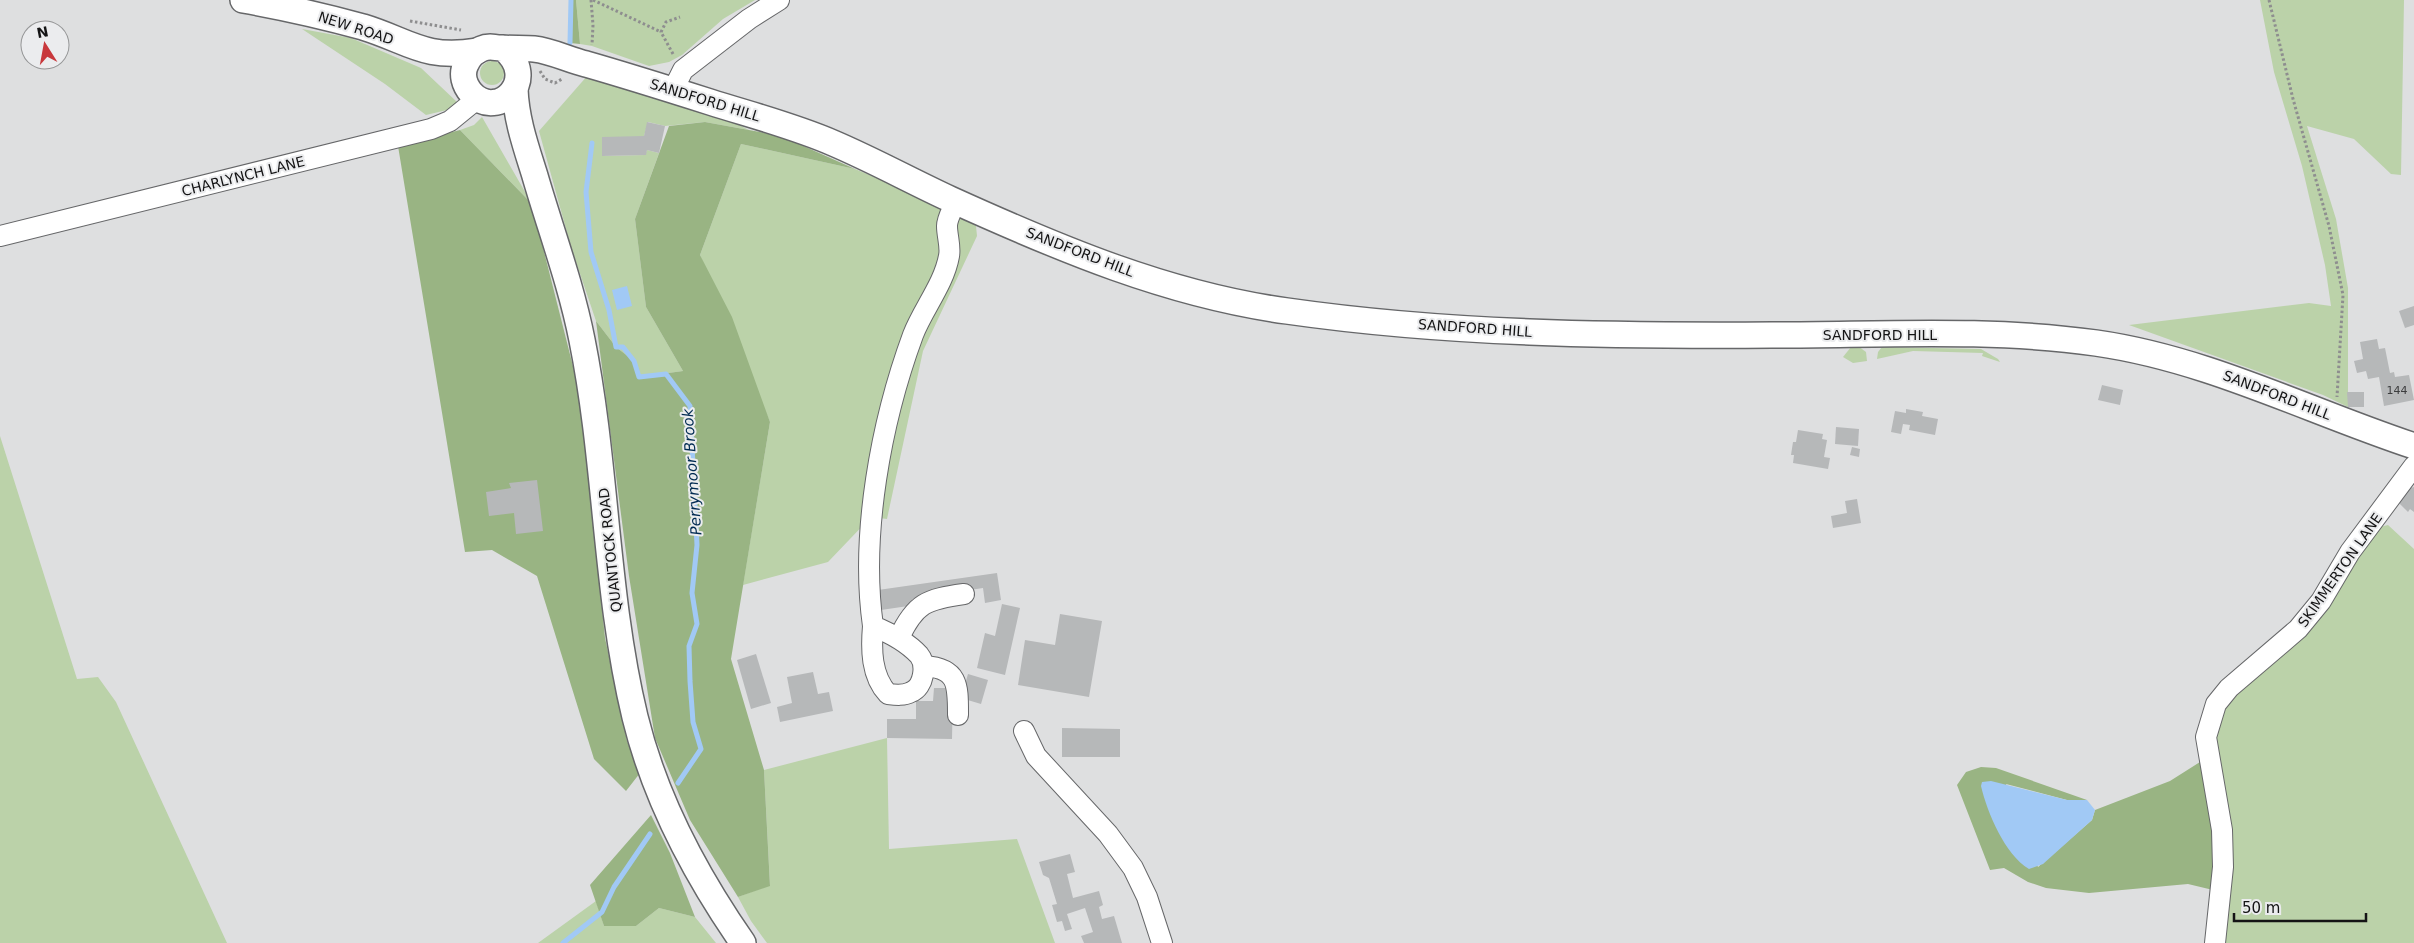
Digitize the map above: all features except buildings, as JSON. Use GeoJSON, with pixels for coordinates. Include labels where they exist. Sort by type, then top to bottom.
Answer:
{"type":"FeatureCollection","features":[{"type":"Feature","properties":{"kind":"main road","name":"NEW ROAD"},"geometry":{"type":"LineString","coordinates":[[242,0],[306,12],[365,28],[410,47],[434,52],[457,54],[472,41]]}},
{"type":"Feature","properties":{"kind":"main road"},"geometry":{"type":"LineString","coordinates":[[516,86],[518,70],[516,62],[502,48],[472,41],[470,57],[465,65],[463,75],[477,95],[507,97],[516,86],[538,67],[565,58]]}},
{"type":"Feature","properties":{"kind":"main road","name":"NEW ROAD"},"geometry":{"type":"LineString","coordinates":[[410,47],[477,95]]}},
{"type":"Feature","properties":{"kind":"main road","name":"SANDFORD HILL"},"geometry":{"type":"LineString","coordinates":[[502,48],[534,49],[590,65],[678,80],[831,142],[1070,252],[1158,282],[1232,302],[1288,311],[1487,330],[1666,336],[2016,335],[2062,339],[2158,354],[2216,371],[2414,446]]}},
{"type":"Feature","properties":{"kind":"main road","name":"QUANTOCK ROAD"},"geometry":{"type":"LineString","coordinates":[[516,86],[524,139],[564,267],[582,339],[598,432],[618,626],[636,718],[649,763],[671,820],[703,879],[743,943]]}},
{"type":"Feature","properties":{"kind":"main road","name":"QUANTOCK ROAD"},"geometry":{"type":"LineString","coordinates":[[477,95],[524,139]]}},
{"type":"Feature","properties":{"kind":"street"},"geometry":{"type":"LineString","coordinates":[[678,80],[749,20],[779,0]]}},
{"type":"Feature","properties":{"kind":"street","name":"CHARLYNCH LANE"},"geometry":{"type":"LineString","coordinates":[[0,236],[431,130],[450,121],[477,95]]}},
{"type":"Feature","properties":{"kind":"street"},"geometry":{"type":"LineString","coordinates":[[873,626],[899,638],[920,656],[924,666],[921,682],[913,692],[902,695],[888,694],[880,686],[871,646],[873,626],[868,591],[868,555],[874,492],[890,414],[914,334],[950,256],[947,224],[956,201]]}},
{"type":"Feature","properties":{"kind":"street","name":"SKIMMERTON LANE"},"geometry":{"type":"LineString","coordinates":[[2215,943],[2223,867],[2223,848],[2222,830],[2206,737],[2216,704],[2229,688],[2298,630],[2321,601],[2350,552],[2414,466]]}},
{"type":"Feature","properties":{"kind":"street"},"geometry":{"type":"LineString","coordinates":[[899,638],[908,618],[921,605],[937,598],[964,594]]}},
{"type":"Feature","properties":{"kind":"street"},"geometry":{"type":"LineString","coordinates":[[924,666],[938,667],[954,677],[958,690],[958,715]]}},
{"type":"Feature","properties":{"kind":"street"},"geometry":{"type":"LineString","coordinates":[[1024,731],[1036,756],[1108,834],[1133,868],[1147,897],[1162,943]]}},
{"type":"Feature","properties":{"kind":"path"},"geometry":{"type":"LineString","coordinates":[[590,65],[594,25],[592,0],[661,32],[678,80]]}},
{"type":"Feature","properties":{"kind":"path"},"geometry":{"type":"LineString","coordinates":[[2269,0],[2293,99],[2329,226],[2343,295],[2337,402],[2330,415]]}},
{"type":"Feature","properties":{"kind":"path"},"geometry":{"type":"LineString","coordinates":[[661,32],[666,22],[680,17]]}},
{"type":"Feature","properties":{"kind":"path"},"geometry":{"type":"LineString","coordinates":[[401,19],[472,41]]}},
{"type":"Feature","properties":{"kind":"green space"},"geometry":{"type":"Polygon","coordinates":[[[571,0],[576,0],[580,44],[570,43],[571,0]]]}},
{"type":"Feature","properties":{"kind":"green space"},"geometry":{"type":"Polygon","coordinates":[[[576,0],[755,0],[723,19],[682,55],[669,62],[649,66],[592,46],[580,44],[576,0]]]}},
{"type":"Feature","properties":{"kind":"green space"},"geometry":{"type":"Polygon","coordinates":[[[2260,0],[2404,0],[2401,175],[2391,174],[2354,139],[2307,126],[2336,219],[2348,288],[2348,407],[2323,395],[2129,325],[2309,303],[2331,306],[2325,265],[2302,166],[2274,72],[2260,0]]]}},
{"type":"Feature","properties":{"kind":"green space"},"geometry":{"type":"Polygon","coordinates":[[[302,29],[351,38],[421,68],[457,102],[447,110],[426,115],[385,84],[302,29]]]}},
{"type":"Feature","properties":{"kind":"green space"},"geometry":{"type":"Polygon","coordinates":[[[492,61],[500,65],[504,73],[500,81],[492,85],[484,81],[480,73],[484,65],[492,61]]]}},
{"type":"Feature","properties":{"kind":"green space"},"geometry":{"type":"Polygon","coordinates":[[[588,75],[703,107],[749,130],[705,122],[665,126],[648,122],[644,136],[603,156],[645,155],[647,150],[659,153],[635,219],[646,307],[683,371],[639,377],[634,361],[616,347],[596,321],[571,247],[539,131],[588,75]]]}},
{"type":"Feature","properties":{"kind":"green space"},"geometry":{"type":"Polygon","coordinates":[[[482,117],[532,204],[460,130],[474,125],[482,117]]]}},
{"type":"Feature","properties":{"kind":"green space"},"geometry":{"type":"Polygon","coordinates":[[[705,122],[781,136],[855,169],[741,144],[700,255],[732,317],[770,422],[731,659],[764,770],[770,886],[738,897],[690,820],[655,738],[629,576],[596,321],[616,347],[634,361],[639,377],[683,371],[646,307],[635,219],[669,126],[705,122]]]}},
{"type":"Feature","properties":{"kind":"green space"},"geometry":{"type":"Polygon","coordinates":[[[460,130],[532,204],[581,398],[605,638],[627,741],[640,773],[626,791],[594,759],[537,576],[492,550],[465,552],[398,146],[460,130]]]}},
{"type":"Feature","properties":{"kind":"green space"},"geometry":{"type":"Polygon","coordinates":[[[741,144],[855,169],[940,204],[976,226],[977,236],[923,351],[887,519],[871,517],[828,562],[743,585],[770,422],[700,255],[741,144]]]}},
{"type":"Feature","properties":{"kind":"green space"},"geometry":{"type":"Polygon","coordinates":[[[1858,346],[1866,352],[1867,361],[1853,363],[1843,357],[1851,347],[1858,346]]]}},
{"type":"Feature","properties":{"kind":"green space"},"geometry":{"type":"Polygon","coordinates":[[[1882,347],[1981,349],[2000,362],[1982,356],[1983,353],[1913,351],[1877,359],[1878,352],[1882,347]]]}},
{"type":"Feature","properties":{"kind":"green space"},"geometry":{"type":"Polygon","coordinates":[[[0,436],[77,679],[98,677],[116,702],[227,943],[0,943],[0,436]]]}},
{"type":"Feature","properties":{"kind":"green space"},"geometry":{"type":"Polygon","coordinates":[[[2388,525],[2414,549],[2414,943],[2223,943],[2214,739],[2224,704],[2301,638],[2348,569],[2380,527],[2388,525]]]}},
{"type":"Feature","properties":{"kind":"green space"},"geometry":{"type":"Polygon","coordinates":[[[887,738],[889,849],[1017,839],[1055,943],[767,943],[751,921],[738,897],[770,885],[764,770],[887,738]]]}},
{"type":"Feature","properties":{"kind":"green space"},"geometry":{"type":"Polygon","coordinates":[[[2200,762],[2214,824],[2213,890],[2188,884],[2089,893],[2046,888],[2028,882],[2004,868],[1990,870],[1957,785],[1966,772],[1981,767],[1996,768],[2087,800],[2067,800],[2006,784],[2038,867],[2092,820],[2095,810],[2170,781],[2200,762]]]}},
{"type":"Feature","properties":{"kind":"green space"},"geometry":{"type":"Polygon","coordinates":[[[651,815],[670,853],[695,917],[659,908],[636,926],[604,926],[590,885],[651,815]]]}},
{"type":"Feature","properties":{"kind":"green space"},"geometry":{"type":"Polygon","coordinates":[[[596,901],[604,926],[636,926],[659,908],[695,917],[716,943],[538,943],[596,901]]]}},
{"type":"Feature","properties":{"kind":"water"},"geometry":{"type":"Polygon","coordinates":[[[627,286],[632,306],[617,310],[612,290],[627,286]]]}},
{"type":"Feature","properties":{"kind":"water"},"geometry":{"type":"Polygon","coordinates":[[[1991,781],[2067,800],[2087,800],[2095,810],[2092,820],[2043,864],[2029,869],[2012,854],[1992,820],[1981,786],[1982,782],[1991,781]]]}},
{"type":"Feature","properties":{"kind":"waterway","name":"Perrymoor Brook"},"geometry":{"type":"LineString","coordinates":[[570,43],[571,0]]}},
{"type":"Feature","properties":{"kind":"waterway","name":"Perrymoor Brook"},"geometry":{"type":"LineString","coordinates":[[592,143],[586,192],[591,252],[609,310],[616,347],[623,347],[634,361],[639,377],[666,374],[690,406],[697,545],[692,593],[697,624],[689,646],[690,681],[693,722],[701,749],[678,783]]}},
{"type":"Feature","properties":{"kind":"waterway","name":"Perrymoor Brook"},"geometry":{"type":"LineString","coordinates":[[563,943],[602,912],[614,887],[650,834]]}}]}
